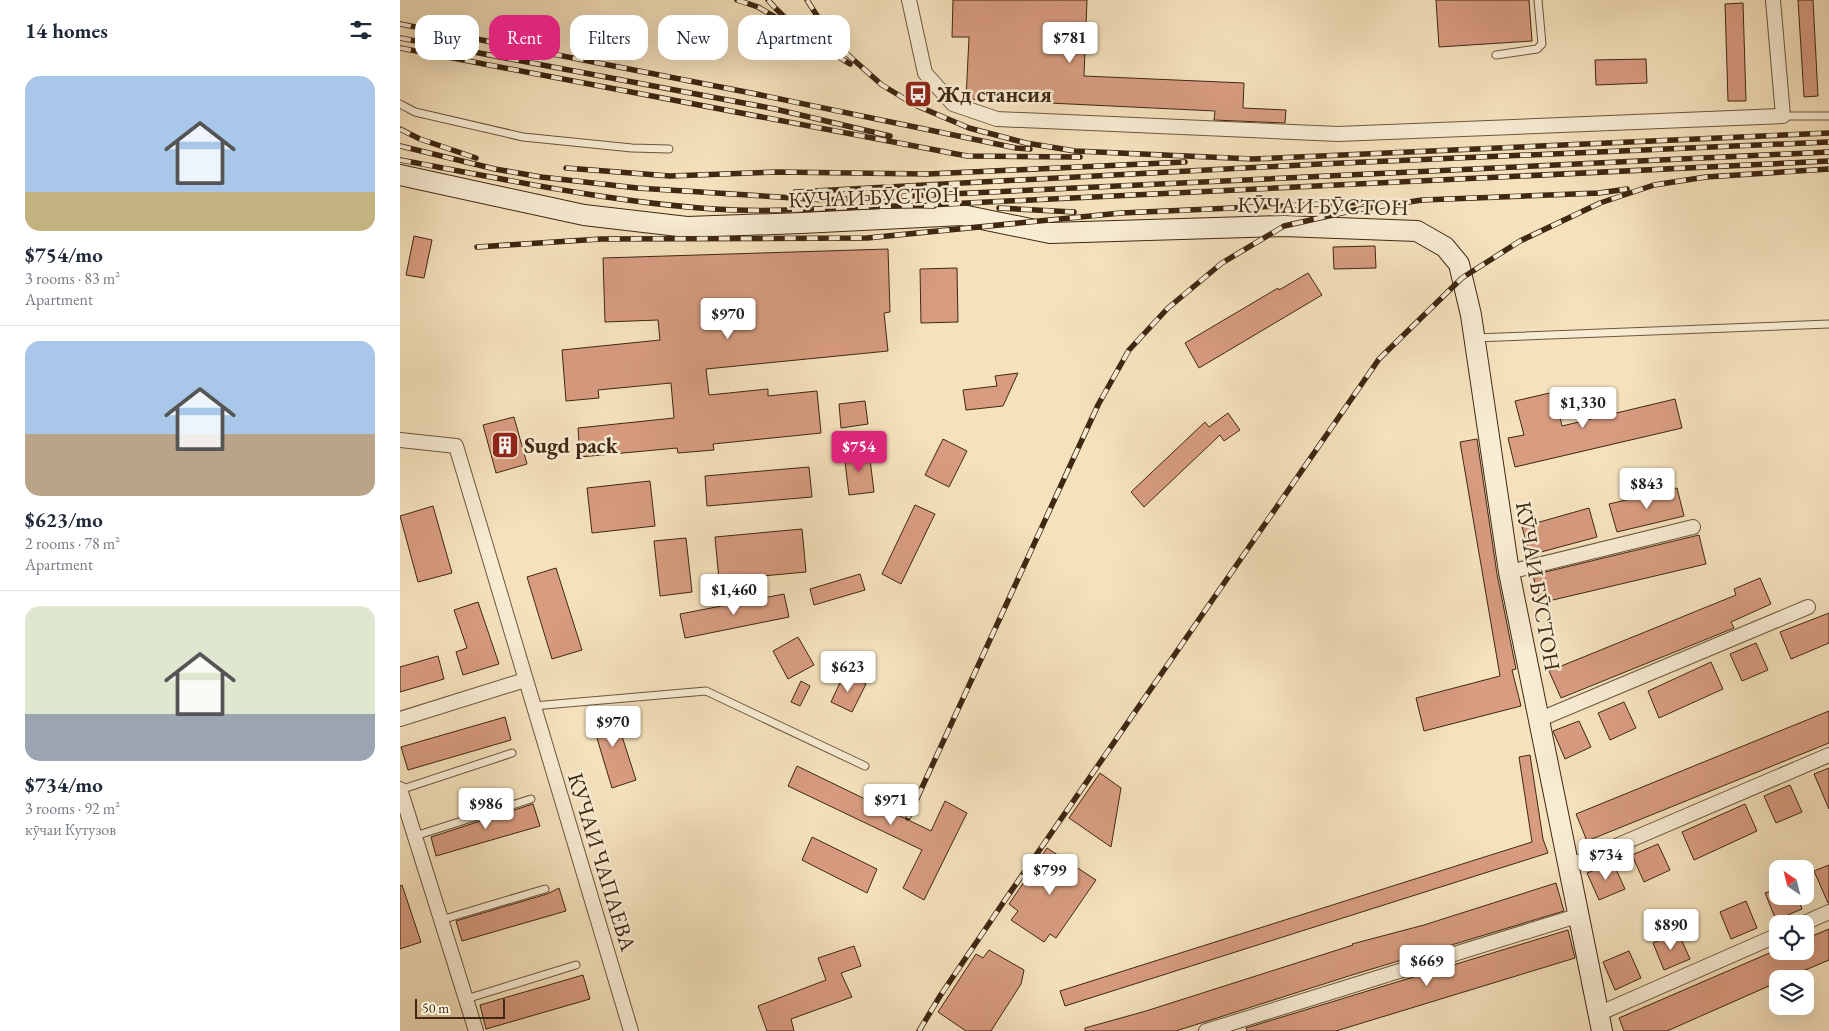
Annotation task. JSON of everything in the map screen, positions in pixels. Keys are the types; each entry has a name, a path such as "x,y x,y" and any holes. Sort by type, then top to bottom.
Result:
{"main road":[{"name":"КӮЧАИ БӮСТОН","path":"400,175 584,214 687,226 802,224 962,214 1050,233 1284,226 1417,231 1445,247 1459,264 1475,338 1509,572 1567,867 1580,916 1600,1022"}],"street":[{"path":"909,0 925,73 953,104 997,118 1338,134 1783,116 1773,0"},
{"name":"КУЧАИ ЧАПАЕВА","path":"400,440 456,446 630,1031"},
{"path":"1509,572 1693,528"},
{"path":"1538,720 1808,607"},
{"path":"400,719 525,680"},
{"path":"1567,867 1829,755"},
{"path":"400,789 476,1031"},
{"path":"1814,919 1829,912"},
{"path":"1206,1031 1580,916"},
{"path":"1600,1022 1769,938"}],"lane":[{"path":"1496,55 1537,49 1542,44 1538,0"},
{"path":"400,104 415,112 523,137 632,148 669,149"},
{"path":"1783,116 1829,116"},
{"path":"1475,338 1829,324"},
{"path":"533,706 706,691 865,766"},
{"path":"400,789 512,753"},
{"path":"415,836 531,799"},
{"path":"441,920 545,889"},
{"path":"466,999 576,965"}],"building":[{"path":"953,0 1087,0 1084,76 1244,83 1243,108 1286,110 1285,123 1214,120 1215,111 966,99 969,37 952,37"},
{"path":"1436,0 1529,0 1532,41 1439,47"},
{"path":"1798,0 1813,0 1818,96 1804,97"},
{"path":"1743,3 1746,101 1728,101 1725,4"},
{"path":"1646,59 1647,83 1596,85 1595,60"},
{"path":"414,236 432,240 424,278 406,275"},
{"path":"1375,246 1376,268 1334,269 1333,247"},
{"path":"888,249 890,312 884,313 888,351 706,369 709,395 768,389 768,396 817,391 821,433 713,444 714,450 678,453 677,448 580,457 578,428 674,418 671,383 598,390 599,398 566,401 562,350 660,340 658,320 605,322 603,258"},
{"path":"957,268 958,322 921,323 920,269"},
{"path":"1308,273 1322,295 1199,368 1185,343 1278,288 1279,290"},
{"path":"1018,373 1003,406 966,410 963,390 997,386 995,376"},
{"path":"1554,392 1562,426 1675,399 1682,428 1515,467 1508,438 1524,435 1515,401"},
{"path":"865,401 868,424 841,428 839,404"},
{"path":"1228,413 1240,430 1224,441 1220,435 1144,507 1131,492 1205,422 1209,427"},
{"name":"Sugd pack","path":"514,417 527,464 496,473 483,425"},
{"path":"943,439 967,451 949,487 925,475"},
{"path":"1477,439 1497,574 1516,669 1512,670 1521,706 1424,731 1416,698 1500,676 1460,442"},
{"path":"869,451 874,492 849,495 844,454"},
{"path":"809,467 812,497 707,506 705,476"},
{"path":"650,481 655,526 592,533 587,488"},
{"path":"1677,488 1684,516 1617,532 1609,504"},
{"path":"915,505 935,514 901,584 882,574"},
{"path":"433,506 452,573 418,582 400,516"},
{"path":"1589,508 1597,537 1530,555 1522,527"},
{"path":"802,529 806,572 719,580 715,537"},
{"path":"1699,535 1706,564 1540,603 1533,575"},
{"path":"686,538 692,592 660,596 654,541"},
{"path":"556,568 582,650 552,659 527,577"},
{"path":"860,574 865,590 814,605 810,589"},
{"path":"1760,578 1771,604 1731,622 1734,628 1561,698 1549,671 1736,595 1734,589"},
{"path":"784,594 789,617 685,638 680,614"},
{"path":"478,602 499,664 463,675 456,652 467,648 454,610"},
{"path":"1829,613 1829,643 1791,659 1780,632"},
{"path":"798,637 814,665 788,679 773,651"},
{"path":"1756,643 1768,670 1742,681 1730,654"},
{"path":"438,656 444,679 400,692 400,667"},
{"path":"1711,662 1723,689 1659,718 1648,691"},
{"path":"844,674 866,684 852,712 831,702"},
{"path":"801,681 810,686 800,706 791,702"},
{"path":"1624,702 1636,728 1610,740 1598,713"},
{"path":"613,708 636,780 612,788 590,715"},
{"path":"1829,711 1829,743 1587,841 1576,814"},
{"path":"505,717 511,740 408,770 401,747"},
{"path":"1579,721 1591,747 1565,759 1553,731"},
{"path":"1530,755 1543,839 1548,853 1065,1006 1060,991 1532,842 1519,757"},
{"path":"797,766 931,831 945,801 967,813 924,900 903,888 922,850 788,786"},
{"path":"1829,768 1829,809 1814,774"},
{"path":"1100,773 1121,788 1111,847 1069,818"},
{"path":"1790,785 1802,812 1776,823 1764,796"},
{"path":"533,804 540,826 436,856 431,837"},
{"path":"1745,804 1757,831 1694,860 1682,832"},
{"path":"812,837 877,869 867,893 802,860"},
{"path":"1658,844 1670,870 1644,882 1632,855"},
{"path":"1047,848 1096,880 1056,938 1050,934 1044,942 1011,920 1018,911 1009,904"},
{"path":"1613,863 1625,889 1599,900 1587,873"},
{"path":"1829,865 1829,903 1828,903 1814,871"},
{"path":"1556,883 1564,911 1176,1031 1085,1031 1085,1028 1146,1011 1352,944 1424,925"},
{"path":"402,885 421,942 400,949 400,886"},
{"path":"559,888 566,911 462,941 456,921 547,894"},
{"path":"1769,891 1769,903 1765,893"},
{"path":"1746,901 1757,928 1731,939 1720,912"},
{"path":"1770,905 1800,905 1802,909 1788,915 1774,915"},
{"path":"1829,929 1829,960 1805,970 1769,970 1769,986 1667,1031 1624,1031 1619,1018 1769,953 1769,960 1814,960 1814,935"},
{"path":"1568,930 1575,958 1336,1031 1247,1031 1246,1028"},
{"path":"1678,932 1690,959 1664,970 1653,943"},
{"path":"854,946 861,966 841,973 852,997 791,1019 794,1031 767,1031 758,1006 826,980 818,958"},
{"path":"989,950 1024,970 1021,984 991,1031 966,1031 938,1012 976,954 983,958"},
{"path":"1629,951 1641,978 1615,990 1603,962"},
{"path":"583,975 590,999 486,1029 480,1005"}],"railway":[{"path":"737,0 758,7 772,15"},
{"path":"768,0 796,27 850,64"},
{"path":"807,0 830,36 847,54 882,85 915,105 969,128 1026,143 1075,151 1253,159 1829,133"},
{"path":"400,24 756,94 1016,148 1030,149"},
{"path":"400,38 775,109 890,136"},
{"path":"400,48 967,156 1080,157"},
{"path":"400,129 420,139 476,158"},
{"path":"795,192 1320,164 1829,142"},
{"path":"400,146 495,169 541,177 637,188 825,200 1829,152"},
{"path":"400,160 557,189 675,206 742,210 934,206"},
{"path":"927,205 1829,161"},
{"path":"566,168 670,176 777,172 928,174 1185,162"},
{"path":"919,1031 940,996 1005,900 1379,359 1462,278 1520,241 1600,203 1654,185 1706,177 1829,169"},
{"path":"908,818 1098,405 1129,350 1168,308 1222,263 1284,226 1355,210 1422,200 1599,193 1627,189"},
{"path":"477,247 601,239 867,238 1121,213 1369,202"},
{"path":"999,208 1074,212"}],"place":[{"name":"Жд стансия","path":"918,94"},
{"name":"Sugd pack","path":"505,445"}]}
